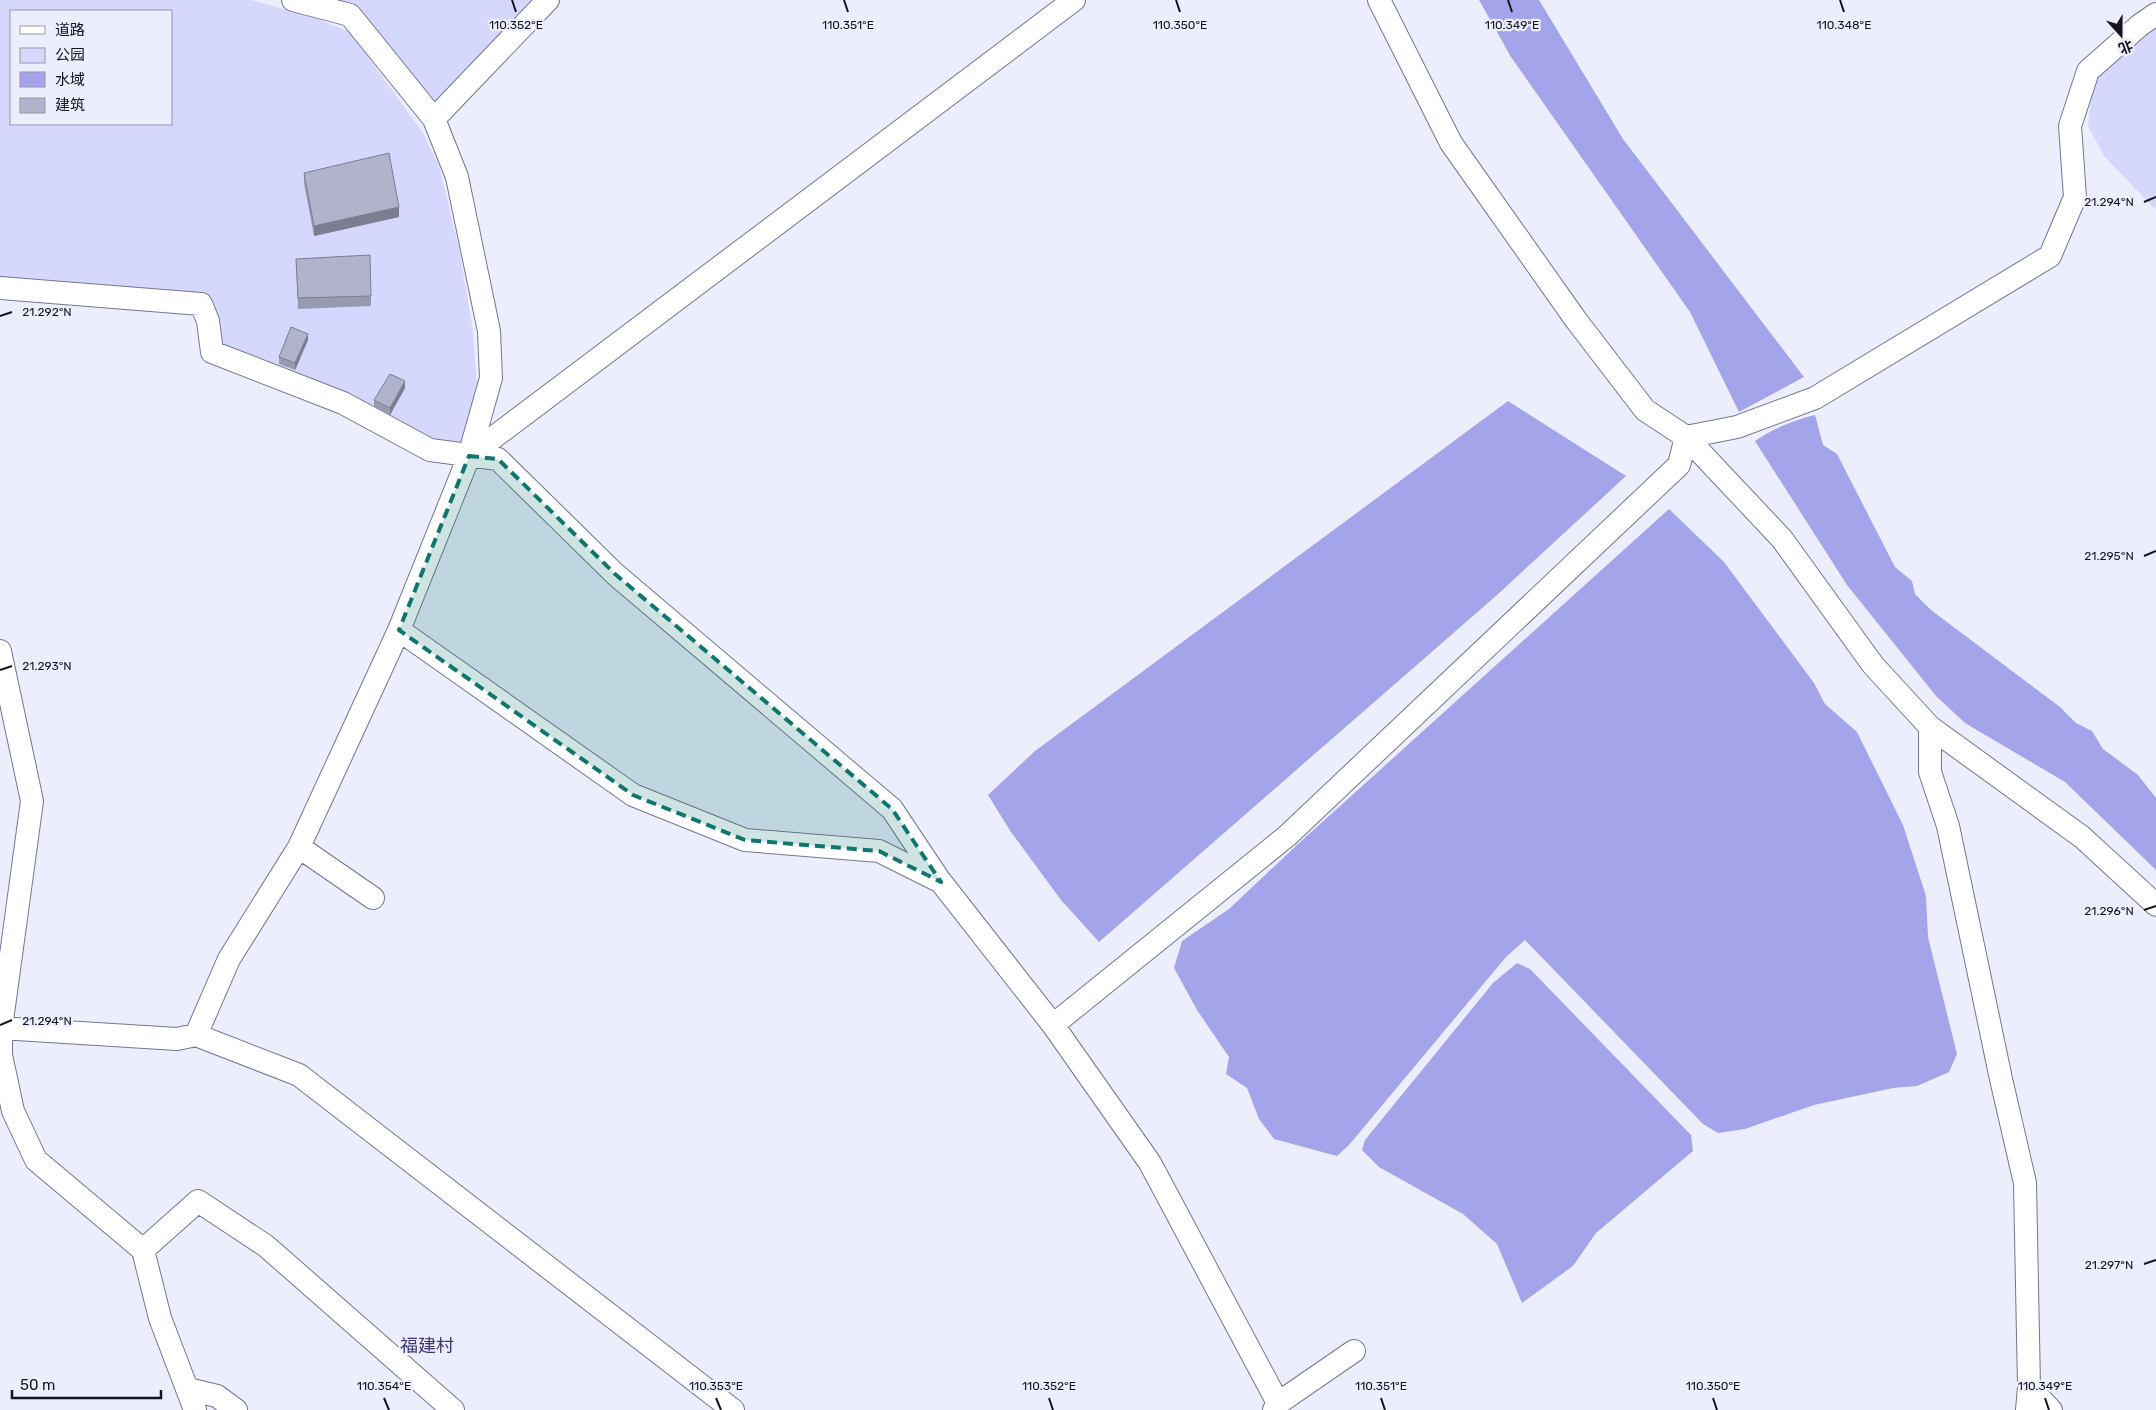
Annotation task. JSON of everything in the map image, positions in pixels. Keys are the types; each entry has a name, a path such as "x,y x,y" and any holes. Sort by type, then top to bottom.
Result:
{"street":[{"path":"196,1035 229,959 299,847 399,630 469,456 491,378 489,331 458,177 434,118 350,15 293,0"},
{"path":"434,118 548,0"},
{"path":"469,456 1074,0"},
{"path":"1379,0 1451,143 1576,320 1645,410 1686,437 1782,539 1874,666 1930,727 2082,837 2156,905"},
{"path":"1686,437 1736,427 1815,398 2050,256 2075,196 2070,126 2088,71 2140,25 2156,14"},
{"path":"0,288 201,304 208,321 212,352 343,403 430,450 498,460 615,574 892,809 941,882 1053,1025 1150,1163 1276,1407 1354,1351"},
{"path":"1053,1025 1287,836 1679,465 1686,437"},
{"path":"399,630 633,795 745,840 879,851 941,882"},
{"path":"0,651 32,801 1,1028 1,1055 13,1111 36,1160 143,1250 160,1318 191,1400 217,1396 236,1410"},
{"path":"1930,727 1930,772 1948,826 2025,1183 2029,1387 2027,1410"},
{"path":"299,847 373,898"},
{"path":"1,1028 176,1039 196,1035 299,1075 732,1410"},
{"path":"143,1250 198,1201 266,1246 453,1410"},
{"path":"2029,1387 2050,1410"}],"highlighted area":[{"path":"469,456 498,459 615,574 892,809 941,882 879,851 745,840 633,795 399,630"}],"green space":[{"path":"0,0 251,0 315,18 350,32 423,133 439,166 459,248 473,331 477,388 462,451 213,351 202,302 0,278"},
{"path":"308,0 538,0 433,107 351,11"},
{"path":"2156,21 2156,210 2104,156 2088,126 2094,73"}],"water":[{"path":"1479,0 1539,0 1623,139 1804,377 1739,412 1690,312 1511,57"},
{"path":"1508,401 1626,476 1497,595 1099,942 1061,900 1011,832 988,795 1035,751"},
{"path":"1815,415 1823,445 1837,454 1895,567 1912,581 1915,594 1931,610 2060,707 2076,723 2092,731 2103,749 2138,775 2156,798 2156,870 2065,782 1965,723 1936,696 1847,585 1755,441 1784,425"},
{"path":"1669,509 1724,562 1814,683 1825,704 1857,732 1903,825 1926,896 1928,937 1957,1054 1949,1072 1917,1086 1893,1088 1814,1105 1745,1129 1718,1133 1703,1124 1525,940 1506,957 1349,1145 1337,1156 1274,1139 1259,1119 1247,1088 1226,1074 1229,1057 1197,1010 1174,968 1182,941 1229,909 1298,844"},
{"path":"1517,963 1530,969 1691,1135 1693,1151 1596,1233 1573,1266 1522,1303 1497,1244 1463,1214 1379,1167 1362,1150 1365,1140 1493,983"}],"building":[{"path":"389,153 399,207 314,226 304,173"},
{"path":"370,255 371,296 298,298 296,259"},
{"path":"291,327 308,334 295,363 279,357"},
{"path":"390,374 405,381 390,408 374,400"}],"district":[{"name":"福建村","path":"427,1346"}]}
